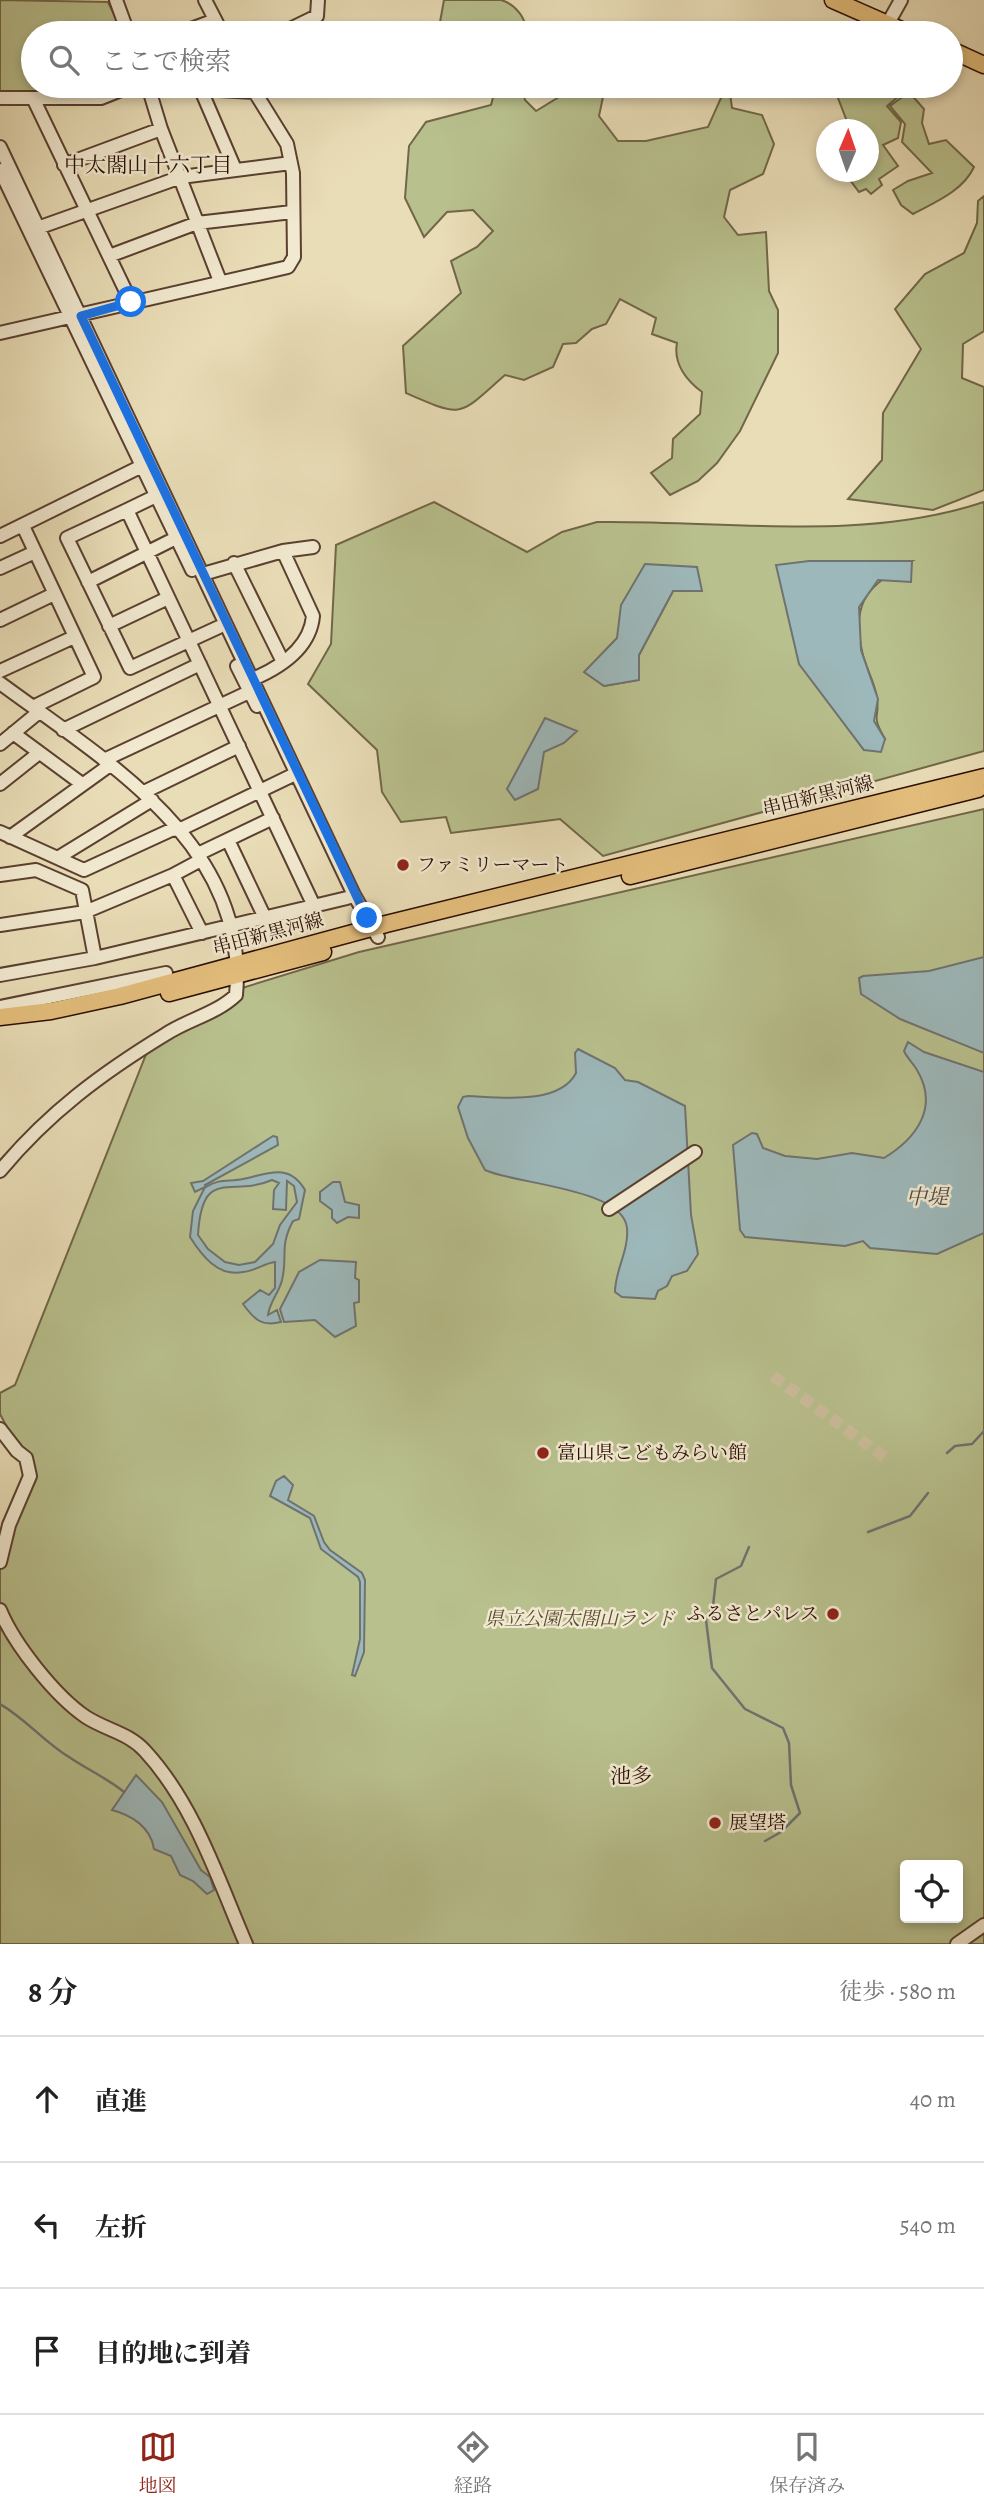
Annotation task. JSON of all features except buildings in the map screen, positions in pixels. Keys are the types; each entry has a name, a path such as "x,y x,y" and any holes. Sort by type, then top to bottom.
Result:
{"main road":[{"path":"833,0 878,21"},
{"path":"963,55 984,65"},
{"name":"串田新黒河線","path":"0,1028 53,1021 371,933 984,774"},
{"name":"串田新黒河線","path":"788,838 984,788"},
{"name":"串田新黒河線","path":"371,933 984,795"},
{"name":"串田新黒河線","path":"0,1017 120,996 238,970"}],"street":[{"path":"116,0 124,21"},
{"path":"205,0 215,20"},
{"path":"307,21 317,16 318,0"},
{"path":"889,21 901,0"},
{"path":"0,97 21,98"},
{"path":"101,98 33,98 131,302"},
{"path":"152,98 220,281"},
{"path":"204,98 235,169"},
{"path":"0,333 288,267 294,257 291,163 280,131 259,98"},
{"path":"64,165 162,129"},
{"path":"0,147 34,229 203,574 290,776 306,801 348,898 371,933"},
{"path":"34,229 181,177 291,163"},
{"path":"0,170 34,229"},
{"path":"109,256 197,223 292,212"},
{"path":"76,316 176,538 251,685 371,933"},
{"path":"0,536 142,466"},
{"path":"156,496 67,538 88,582 130,668 219,626"},
{"path":"127,510 314,906"},
{"path":"0,744 36,709 94,677 23,526"},
{"path":"88,582 176,538"},
{"path":"203,574 234,563 313,547"},
{"path":"5,834 82,784 107,763 220,705 283,662 307,640 313,616 283,551"},
{"path":"0,568 35,552"},
{"path":"234,563 283,662"},
{"path":"0,620 54,594"},
{"path":"110,626 168,598"},
{"path":"0,671 74,637"},
{"path":"63,730 200,664"},
{"path":"0,683 148,796 181,829 217,889 231,926 238,970 236,995 225,1005 173,1029 106,1070 28,1138 0,1171"},
{"path":"13,733 82,784"},
{"path":"59,857 148,796 239,746"},
{"path":"0,784 39,753"},
{"path":"5,834 84,870 171,830 181,829 290,776"},
{"path":"0,925 85,912 173,875 228,840 273,818"},
{"path":"228,840 265,918"},
{"path":"0,875 36,870 82,890 95,958"},
{"path":"173,875 202,933"},
{"path":"0,975 95,958 348,898"},
{"path":"0,1007 166,973"},
{"path":"609,1209 695,1152"},
{"path":"0,1429 26,1458 30,1476 5,1527 0,1562"},
{"path":"0,1610 22,1647 71,1706 131,1739 156,1766 178,1797 214,1867 246,1944"},
{"path":"957,1944 984,1925"}],"green space":[{"path":"0,0 108,2 117,21 21,21 21,93 0,93"},
{"path":"444,0 501,0 516,9 524,21 440,21"},
{"path":"493,98 524,98 536,111 557,98 603,98 599,116 618,141 646,141 708,127 721,98 731,98 732,108 762,115 774,144 763,174 730,190 724,217 738,235 766,232 769,291 778,310 778,353 740,431 717,463 698,481 670,495 651,473 672,458 673,439 700,414 702,392 682,371 677,358 677,343 652,334 656,318 620,299 606,324 592,329 576,343 563,344 553,367 524,380 505,375 469,406 451,410 406,393 403,346 461,293 451,261 477,247 493,231 473,210 447,212 424,237 405,198 409,146 426,122 491,105"},
{"path":"838,98 896,98 887,106 901,122 898,138 883,145 898,166 879,179 879,119 846,119"},
{"path":"901,98 914,98 924,109 922,123 929,144 946,140 974,167 956,189 913,214 901,205 893,190 908,181 932,173 902,142 905,124 890,106"},
{"path":"879,179 882,185 871,194 866,189 859,192 852,182 879,182"},
{"path":"984,196 984,331 963,344 962,378 984,387 984,490 933,510 848,499 882,460 883,413 921,349 895,309 925,274 964,253 977,223 978,201"},
{"path":"434,502 527,552 562,532 597,522 841,526 937,515 984,502 984,751 603,856 560,819 451,833 446,817 401,822 382,792 377,750 308,684 331,644 336,545","holes":["809,561 912,561 875,586 862,606 859,618 862,651 876,692 877,720 885,739 864,750 841,719","697,567 673,591 639,655 639,680 604,686 585,672 617,638"]},
{"name":"県立公園太閤山ランド","path":"984,809 984,1944 0,1944 0,1539 12,1529 35,1480 0,1414 0,1393 15,1385 147,1052 177,1032 228,1010 241,998 242,988 359,952"}],"water":[{"path":"809,561 912,561 911,582 878,580 859,607 861,650 878,699 874,721 885,739 881,752 864,750 799,664 776,565"},
{"path":"645,564 697,567 702,591 673,591 639,655 639,680 604,686 584,672 617,638 621,605"},
{"path":"545,718 577,731 564,743 544,752 538,789 515,800 507,789"},
{"path":"984,957 984,1053 900,1019 861,994 859,978 863,976 929,971"},
{"name":"中堤","path":"908,1042 924,1052 984,1072 984,1233 937,1254 870,1248 863,1241 845,1246 745,1237 740,1230 733,1145 752,1133 757,1134 763,1148 785,1156 817,1159 852,1153 884,1158 915,1131 925,1109 923,1084 904,1051"},
{"path":"578,1049 615,1068 625,1080 638,1082 685,1106 691,1215 698,1254 687,1271 672,1276 667,1286 658,1291 655,1299 622,1297 615,1292 627,1236 627,1228 621,1215 607,1204 588,1196 485,1170 468,1138 458,1107 463,1097 468,1096 511,1098 556,1091 568,1084 576,1073 575,1053"},
{"path":"273,1136 277,1137 278,1145 205,1185 206,1187 220,1181 277,1172 292,1176 305,1190 299,1219 293,1221 286,1238 284,1272 268,1315 277,1310 281,1322 263,1322 243,1304 260,1290 269,1295 275,1288 275,1262 247,1271 226,1271 205,1258 190,1237 193,1211 205,1187 195,1192 191,1183 203,1181","holes":["272,1180 279,1183 274,1190 273,1209 286,1210 287,1181 294,1186 297,1202 280,1225 273,1244 255,1262 239,1265 225,1262 208,1249 198,1235 205,1199 212,1192 221,1188 257,1185"]},
{"path":"333,1182 340,1182 345,1202 359,1205 359,1218 348,1217 337,1223 332,1218 332,1210 320,1201 320,1192"},
{"path":"320,1260 356,1262 355,1278 359,1280 359,1302 354,1303 356,1326 335,1337 315,1320 284,1322 280,1309 299,1272"},
{"path":"284,1476 293,1485 288,1500 314,1516 330,1550 362,1573 365,1580 364,1652 355,1676 352,1675 360,1639 360,1582 358,1577 321,1549 310,1518 270,1496 276,1481"},
{"path":"136,1775 162,1802 201,1870 210,1877 214,1890 207,1894 193,1881 180,1875 171,1856 154,1849 149,1834 139,1823 112,1810"}],"waterway":[{"path":"947,1453 955,1446 972,1444 984,1431"},
{"path":"868,1532 910,1516 928,1493"},
{"path":"749,1547 741,1566 716,1579 713,1606 706,1620 712,1668 745,1709 783,1728 789,1743 791,1785 800,1813 781,1832 765,1841"},
{"path":"0,1704 60,1751 124,1792"}],"tunnel":[{"path":"773,1376 887,1459"}],"place":[{"name":"ファミリーマート","path":"403,865"},
{"name":"富山県こどもみらい館","path":"543,1453"},
{"name":"ふるさとパレス","path":"833,1614"},
{"name":"展望塔","path":"715,1823"}],"district":[{"name":"中太閤山十六丁目","path":"148,165"},
{"name":"池多","path":"631,1776"}],"route":[{"path":"131,302 81,316 367,918"}]}
